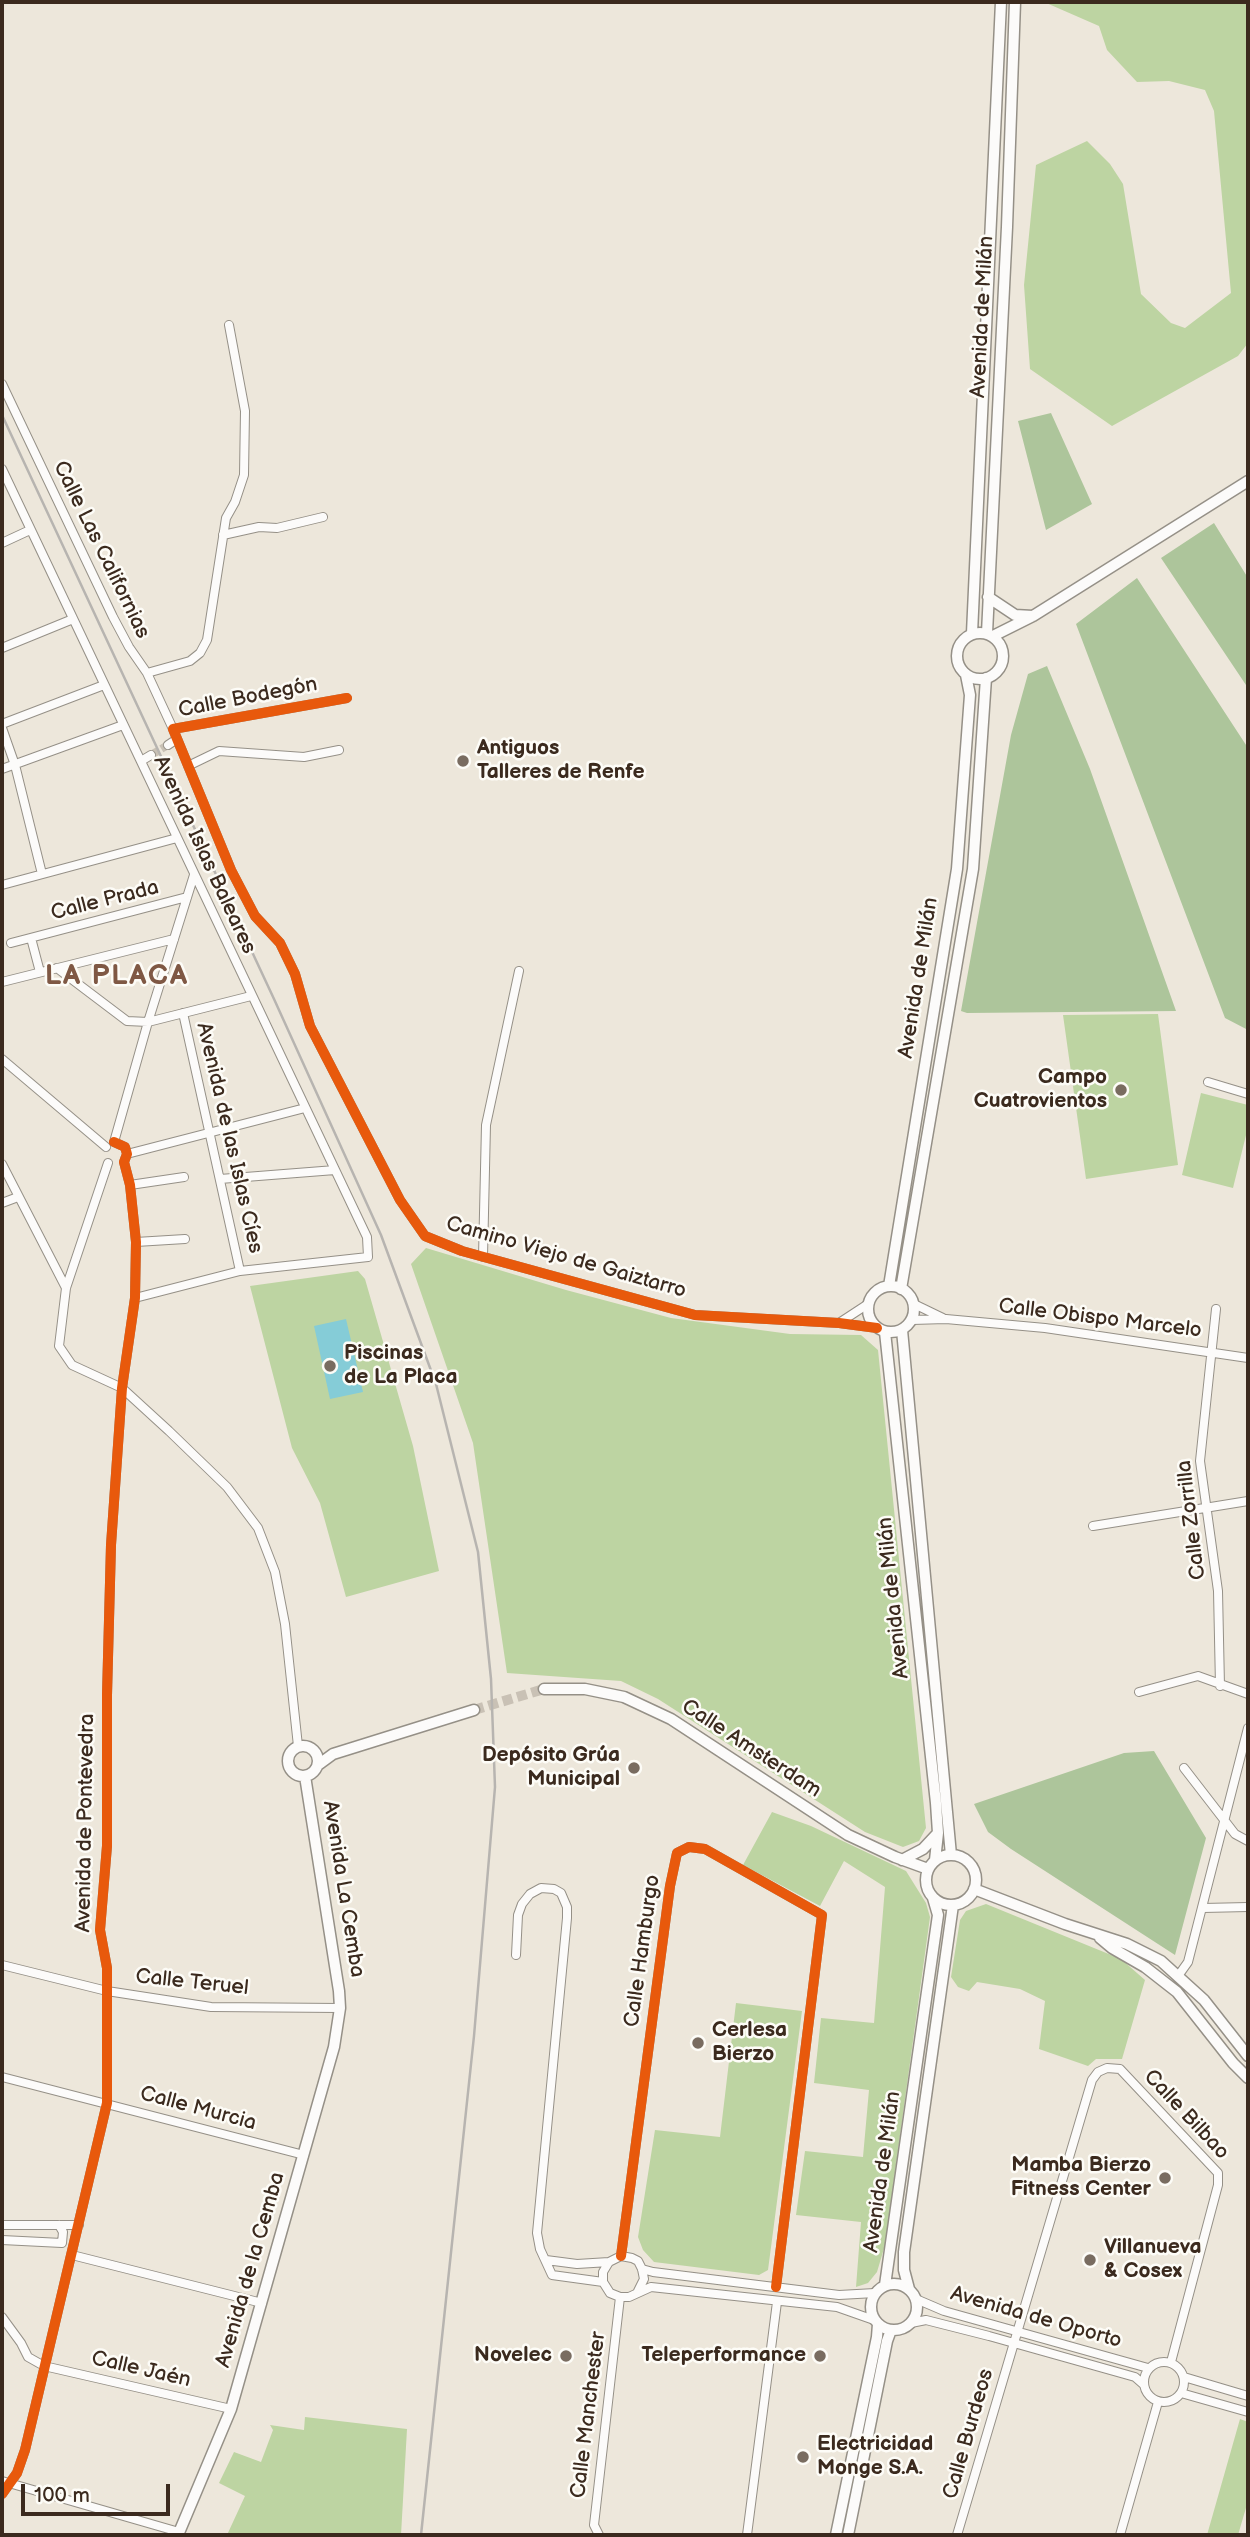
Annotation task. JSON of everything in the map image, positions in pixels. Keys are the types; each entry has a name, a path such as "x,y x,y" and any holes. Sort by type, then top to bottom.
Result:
{"street":[{"name":"Avenida de Milán","path":"972,633 1001,2"},
{"name":"Avenida de Milán","path":"990,635 988,597 1007,227 1015,2"},
{"path":"147,674 190,661 200,653 207,640 226,518 235,502 244,475 245,411 229,325"},
{"name":"Calle Las Californias","path":"2,384 113,617 147,674 173,729"},
{"name":"Avenida Islas Baleares","path":"2,470 367,1237 368,1257 240,1271"},
{"path":"1020,623 1002,648 1002,662 998,670 986,678 974,679 966,675 957,662 957,650 965,637 972,633 990,635 1033,616 1248,481"},
{"path":"223,535 259,527 276,528 323,517"},
{"path":"2,543 30,530"},
{"path":"988,597 1015,615 1033,616"},
{"path":"2,648 73,619"},
{"path":"990,635 1002,648"},
{"name":"Avenida de Milán","path":"889,1286 957,869 970,695 966,675"},
{"name":"Avenida de Milán","path":"901,1289 973,869 986,678"},
{"path":"42,874 15,765 2,726 104,685"},
{"name":"Calle Bodegón","path":"168,745 177,740 173,729 347,698"},
{"path":"2,769 123,725"},
{"name":"Camino Viejo de Gaiztarro","path":"177,740 231,870 255,916 280,943 295,974 310,1026 400,1200 425,1236 483,1257 695,1315 839,1323 881,1330"},
{"path":"188,766 219,751 304,757 339,750"},
{"path":"141,761 150,755"},
{"path":"2,885 177,838"},
{"path":"194,875 114,1142 106,1147 104,1157 108,1163 115,1166 125,1158 305,1108"},
{"name":"Calle Prada","path":"11,943 187,897"},
{"name":"Calle Prada","path":"31,938 40,972"},
{"path":"2,982 174,939"},
{"path":"57,968 127,1021 148,1022 251,996"},
{"path":"483,1257 486,1125 519,971"},
{"name":"Avenida de las Islas Cíes","path":"183,1013 240,1271"},
{"path":"2,1059 106,1147"},
{"path":"1208,1082 1248,1094"},
{"path":"114,1142 125,1147 125,1158"},
{"name":"Avenida de Pontevedra","path":"2,2494 6,2482 17,2473 25,2450 107,2103 106,1955 100,1930 107,1846 111,1545 122,1388 135,1298 136,1242 125,1158"},
{"path":"108,1163 66,1289 59,1346 72,1365 122,1388 227,1487 258,1528 275,1572 285,1624 298,1746"},
{"path":"2,1164 66,1289"},
{"path":"220,1179 335,1170"},
{"path":"130,1185 184,1177"},
{"path":"2,1203 18,1196"},
{"path":"136,1242 184,1239"},
{"path":"135,1298 240,1271"},
{"path":"889,1286 901,1289 909,1295 914,1304 912,1320 902,1330 881,1330 869,1317 869,1304 874,1293 889,1286"},
{"path":"839,1323 869,1304"},
{"name":"Calle Obispo Marcelo","path":"914,1304 946,1319"},
{"name":"Calle Zorrilla","path":"1216,1309 1200,1461 1218,1591 1220,1686"},
{"name":"Calle Obispo Marcelo","path":"912,1320 946,1319 1045,1328 1248,1358"},
{"name":"Avenida de Milán","path":"881,1330 938,1833 932,1864"},
{"name":"Avenida de Milán","path":"902,1330 951,1855"},
{"path":"1093,1526 1248,1501"},
{"path":"1139,1692 1198,1676 1248,1694"},
{"name":"Calle Amsterdam","path":"544,1689 585,1689 624,1697 659,1713 848,1835 902,1860 932,1864"},
{"path":"318,1765 333,1754 474,1710"},
{"path":"1178,1976 1188,1962 1248,1728"},
{"path":"313,1749 318,1757 315,1771 305,1776 293,1773 289,1768 289,1754 298,1746 309,1746 333,1754"},
{"path":"1184,1768 1225,1822 1235,1833 1248,1841"},
{"name":"Avenida La Cemba","path":"305,1776 327,1905 340,2008"},
{"path":"902,1860 923,1849 938,1833"},
{"name":"Calle Hamburgo","path":"621,2256 670,1886 677,1853 689,1847 705,1849 822,1915 776,2287"},
{"path":"951,1855 962,1858 973,1868 976,1881 968,1898 953,1905 942,1904 933,1898 926,1886 932,1864 951,1855"},
{"path":"516,1955 518,1915 522,1904 530,1894 541,1888 554,1889 561,1893 567,1907 567,1918 537,2219 540,2249 552,2275 603,2282"},
{"path":"974,1889 1127,1944 1161,1961 1204,2000 1248,2056"},
{"name":"Avenida de Milán","path":"885,2285 939,1916 933,1898"},
{"name":"Avenida de Milán","path":"909,2289 904,2270 904,2252 953,1905"},
{"path":"1203,1908 1248,1907"},
{"path":"1095,1934 1177,1992 1248,2078"},
{"name":"Calle Teruel","path":"2,1965 107,1991 211,2007 340,2008"},
{"name":"Avenida de la Cemba","path":"178,2534 231,2409 334,2047 340,2008"},
{"name":"Calle Bilbao","path":"1013,2343 1092,2080 1098,2072 1107,2068 1120,2069 1218,2173 1218,2185 1171,2362"},
{"name":"Calle Murcia","path":"2,2077 304,2155"},
{"path":"2,2225 79,2225"},
{"path":"2,2240 62,2243 63,2232 59,2225"},
{"path":"72,2255 262,2302"},
{"path":"546,2260 577,2264 608,2262 621,2256 632,2258 642,2269 644,2280 638,2291"},
{"path":"608,2262 603,2272 603,2282 610,2292 620,2297 629,2297 651,2287 837,2307 876,2322 891,2330 904,2328 911,2323 917,2311 916,2299 909,2289 897,2283 885,2285 875,2293 870,2306 876,2322 836,2535"},
{"path":"642,2269 839,2295 875,2293"},
{"name":"Calle Manchester","path":"599,2535 594,2525 620,2297"},
{"name":"Avenida de Oporto","path":"916,2299 944,2311 1148,2368"},
{"path":"747,2535 777,2302"},
{"path":"2,2317 28,2357 44,2366"},
{"name":"Avenida de Oporto","path":"911,2323 926,2320 1135,2377 1143,2384"},
{"path":"848,2535 891,2330"},
{"name":"Calle Burdeos","path":"957,2535 1013,2343"},
{"path":"1158,2362 1171,2362 1179,2368 1184,2377 1181,2393 1171,2401 1158,2402 1148,2395 1143,2384 1148,2368 1158,2362"},
{"name":"Calle Jaén","path":"44,2366 231,2409"},
{"path":"1184,2377 1248,2396"},
{"path":"1181,2393 1248,2412"},
{"path":"1120,2535 1158,2402"},
{"path":"6,2482 178,2534"}],"green space":[{"path":"1044,2 1248,2 1248,343 1238,356 1112,426 1030,369 1024,285 1036,165 1087,141 1110,164 1123,184 1141,294 1171,323 1185,328 1231,293 1214,111 1205,90 1169,81 1137,82 1107,50 1099,26"},
{"path":"1051,413 1092,504 1046,530 1018,421"},
{"path":"1214,523 1248,578 1248,688 1161,558"},
{"path":"1137,578 1248,748 1248,1030 1225,1018 1076,624"},
{"path":"1047,666 1090,769 1176,1011 961,1011 1011,735 1028,674"},
{"name":"Campo Cuatrovientos","path":"1158,1014 1178,1165 1086,1179 1063,1015"},
{"path":"1201,1093 1248,1105 1248,1127 1233,1188 1182,1175"},
{"path":"426,1248 671,1318 790,1334 861,1335 878,1350 926,1828 919,1841 903,1847 865,1832 658,1699 621,1681 507,1673 473,1443 411,1264"},
{"name":"Piscinas de La Placa","path":"358,1271 365,1279 413,1446 439,1571 346,1597 320,1503 292,1448 250,1286"},
{"path":"1154,1751 1206,1838 1175,1955 988,1832 974,1804 1124,1753"},
{"path":"772,1812 811,1826 906,1871 926,1903 930,1917 885,2245 877,2272 868,2283 856,2287 861,2222 796,2215 805,2151 863,2157 869,2090 814,2083 821,2018 874,2023 885,1887 844,1861 820,1906 743,1865"},
{"path":"986,1904 1121,1959 1145,1980 1122,2059 1096,2059 1088,2066 1039,2049 1045,2001 1020,1989 977,1982 969,1991 958,1987 951,1977 960,1920 966,1911"},
{"path":"736,2003 802,2011 768,2270 759,2275 654,2262 643,2250 638,2237 655,2130 720,2137"},
{"path":"305,2417 407,2429 401,2535 227,2535 245,2496 219,2483 234,2452 261,2462 273,2430 270,2425 304,2430"},
{"path":"1240,2419 1248,2422 1248,2501 1238,2535 1207,2535"}],"water":[{"path":"346,1319 363,1392 330,1399 314,1326"}],"tunnel":[{"path":"151,755 168,745"},
{"path":"474,1710 544,1689"}],"railway":[{"path":"2,415 381,1235 436,1384 478,1552 491,1679 495,1787 474,2036 421,2535"}],"cycle path":[{"path":"347,698 173,729 231,870 255,916 280,943 295,974 310,1026 400,1200 425,1236 462,1251 695,1315 839,1323 877,1328"},
{"path":"2,2494 17,2473 25,2450 107,2103 107,1968 100,1930 107,1846 111,1545 122,1388 135,1298 136,1242 130,1185 124,1162 127,1154 125,1147 114,1142"},
{"path":"621,2256 670,1886 677,1853 689,1847 705,1849 822,1915 776,2287"}],"place":[{"name":"Antiguos Talleres de Renfe","path":"463,761"},
{"name":"Campo Cuatrovientos","path":"1121,1090"},
{"name":"Piscinas de La Placa","path":"330,1366"},
{"name":"Depósito Grúa Municipal","path":"634,1768"},
{"name":"Cerlesa Bierzo","path":"698,2043"},
{"name":"Mamba Bierzo Fitness Center","path":"1165,2178"},
{"name":"Villanueva & Cosex","path":"1090,2260"},
{"name":"Novelec","path":"566,2356"},
{"name":"Teleperformance","path":"820,2356"},
{"name":"Electricidad Monge S.A.","path":"803,2457"}],"district":[{"name":"LA PLACA","path":"117,977"}]}
